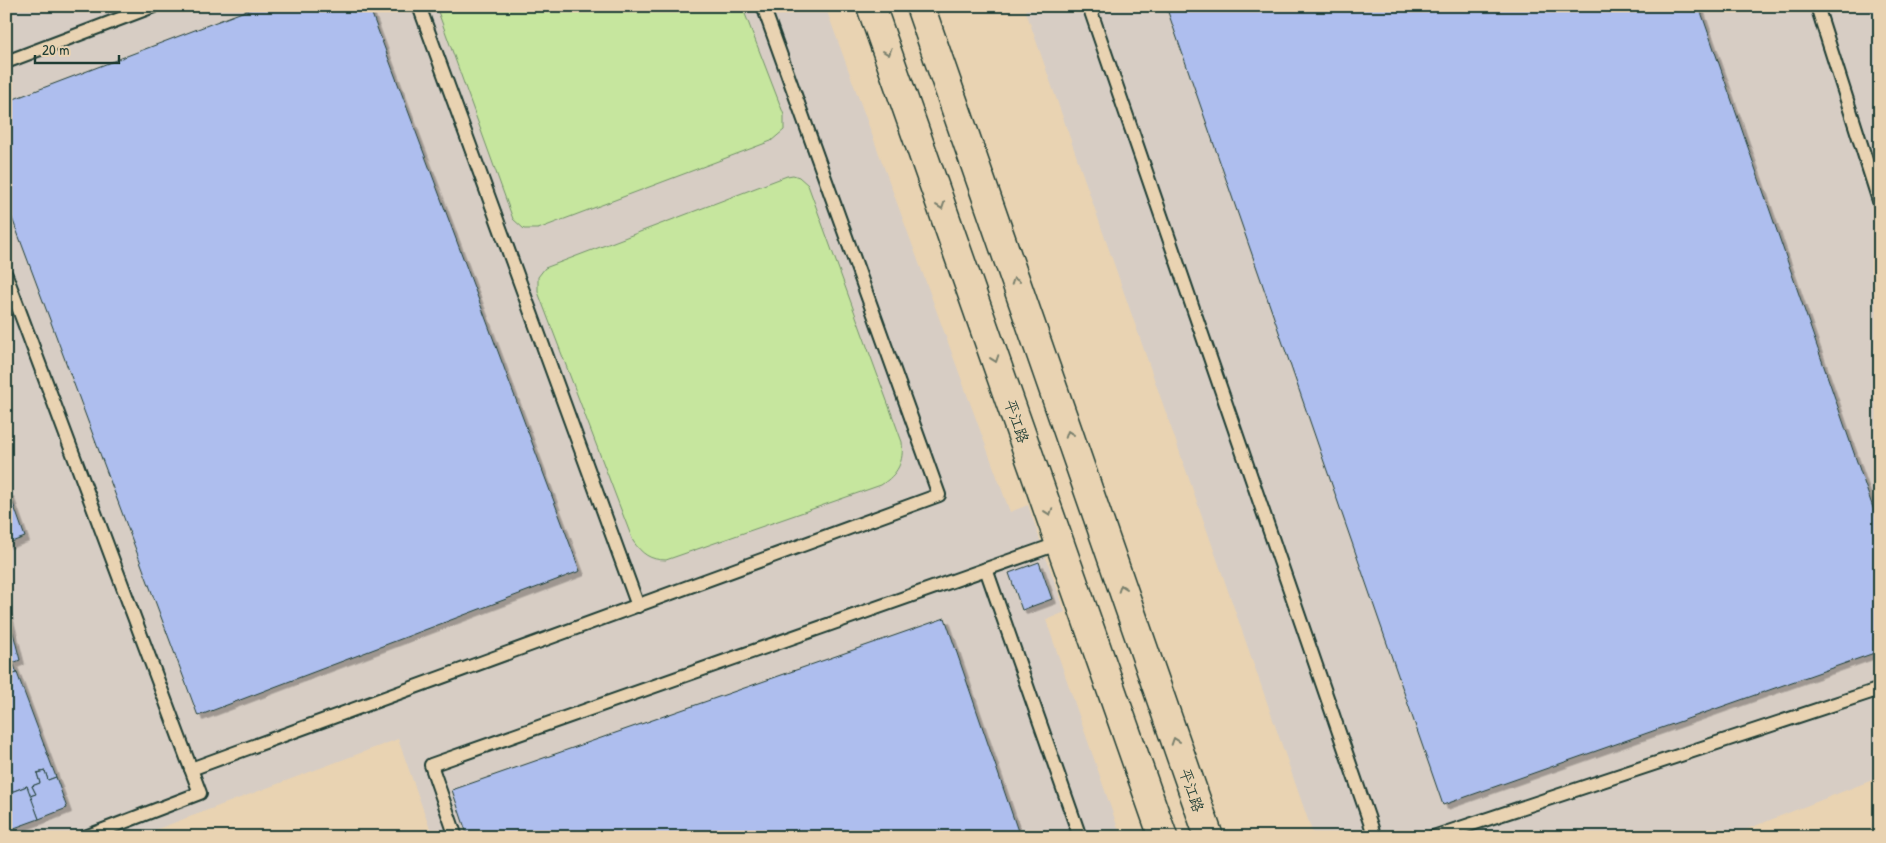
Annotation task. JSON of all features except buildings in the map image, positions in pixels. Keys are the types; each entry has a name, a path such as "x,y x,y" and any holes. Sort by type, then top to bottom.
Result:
{"street":[{"name":"平江路","path":"872,6 1163,837"},
{"name":"平江路","path":"920,6 1209,837"}],"lane":[{"path":"6,62 154,6"},
{"path":"419,6 638,606"},
{"path":"190,769 939,495 763,6"},
{"path":"1089,6 1375,837"},
{"path":"1817,6 1880,204"},
{"path":"6,275 200,794 85,837"},
{"path":"456,837 431,765 1060,543"},
{"path":"986,569 1080,837"},
{"path":"1433,837 1880,690"}],"shaded area":[{"path":"12,6 825,6 1010,512 1028,505 1065,612 1046,620 1121,837 433,837 398,739 136,837 6,837 6,9"},
{"path":"1024,6 1880,6 1880,777 1727,837 1314,837"}],"green space":[{"path":"436,6 742,6 784,115 784,130 771,141 538,229 524,229 513,219"},
{"path":"793,175 799,177 808,185 902,442 902,456 899,467 881,485 666,560 651,557 643,553 633,541 538,292 538,277 545,268"}]}
